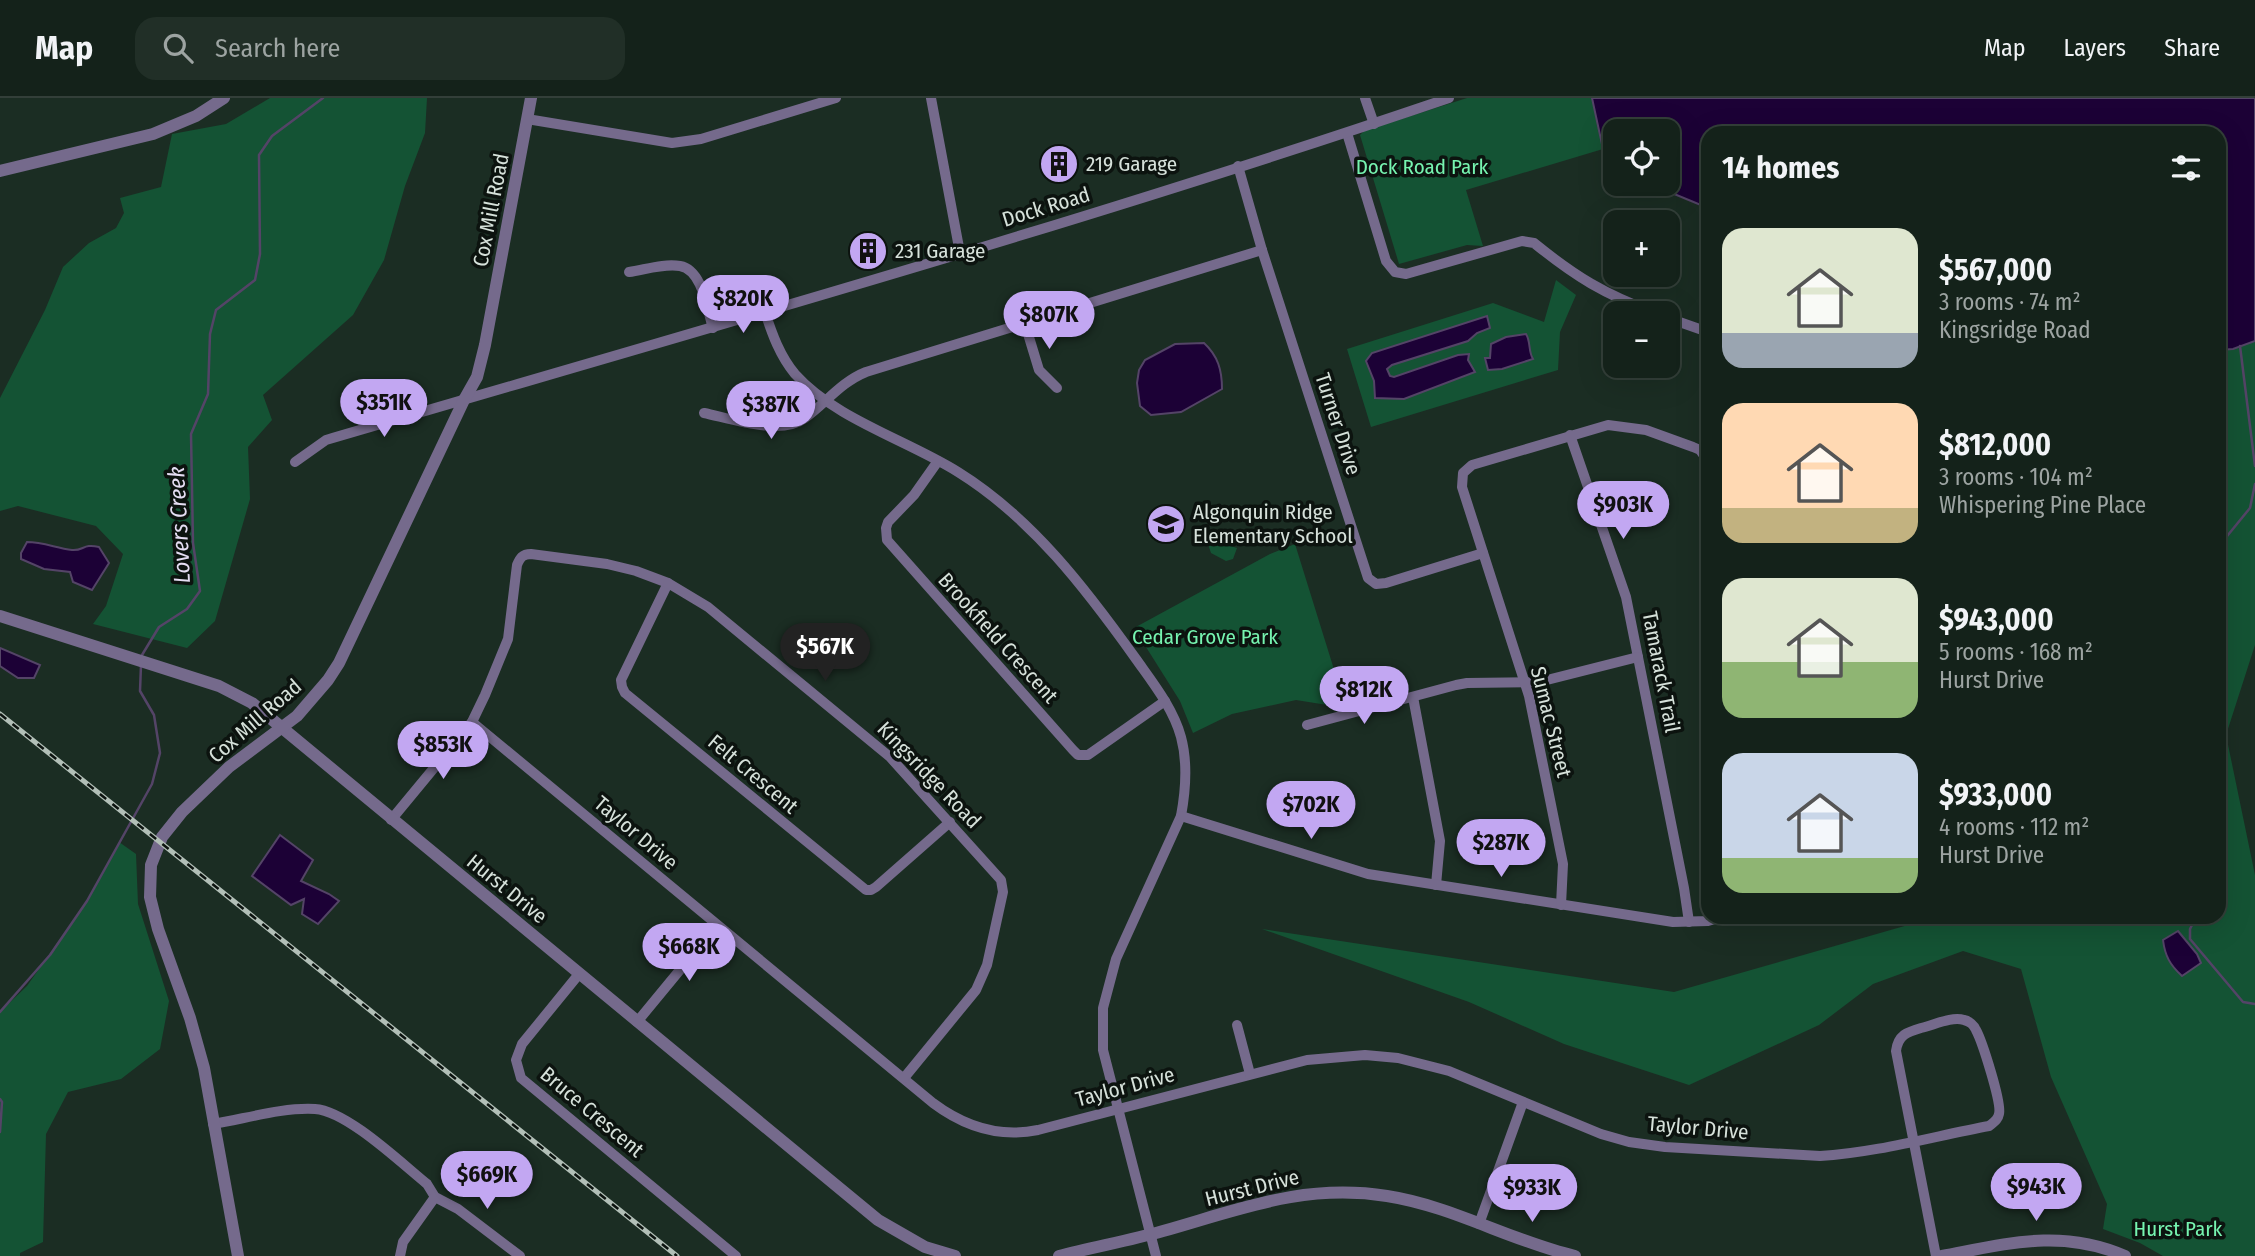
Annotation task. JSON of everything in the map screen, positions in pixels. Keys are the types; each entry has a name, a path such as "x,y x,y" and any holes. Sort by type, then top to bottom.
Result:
{"street":[{"path":"0,171 153,134 195,116 225,98"},
{"name":"Cox Mill Road","path":"238,1256 204,1068 150,897 151,865 162,837 182,812 229,767 297,716 335,671 477,377 531,98"},
{"path":"527,119 672,144 701,139 836,98"},
{"path":"931,98 960,253"},
{"path":"1365,98 1374,124"},
{"name":"Dock Road","path":"295,462 326,440 960,253 1347,133 1449,98"},
{"path":"1347,133 1386,261 1395,272 1406,274 1529,241 1589,285 1622,301"},
{"name":"Turner Drive","path":"1238,166 1262,250 1368,578 1380,584 1483,553"},
{"path":"704,413 754,423 787,425 805,418 848,381 866,372 1262,250"},
{"path":"629,272 677,265 689,270 698,280 713,328"},
{"path":"765,312 776,343 788,364 824,401 938,461 1001,502 1034,533 1097,605 1165,701 1181,737 1185,759 1181,816 1115,959 1102,1017 1103,1050 1156,1256"},
{"path":"1680,322 1701,330"},
{"path":"1025,324 1039,370 1057,388"},
{"path":"1570,435 1608,425 1631,427 1701,451"},
{"name":"Sumac Street","path":"1561,905 1563,864 1533,718 1461,480 1466,468 1570,435"},
{"name":"Tamarack Trail","path":"1570,435 1623,587 1689,922"},
{"name":"Brookfield Crescent","path":"938,461 914,495 888,522 887,540 1073,750 1078,755 1088,755 1165,701"},
{"name":"Kingsridge Road","path":"391,820 472,722 504,653 520,558 525,554 607,564 668,583 708,607 890,757 1001,880 1003,892 987,965 976,989 904,1078"},
{"name":"Felt Crescent","path":"668,583 621,680 625,694 866,890 876,887 950,822"},
{"name":"Hurst Drive","path":"0,616 219,686 242,697 282,726 391,820 878,1220 922,1251 955,1256"},
{"path":"1307,725 1467,683 1539,682 1638,657"},
{"path":"1413,697 1439,830 1440,856 1436,884"},
{"name":"Taylor Drive","path":"472,722 904,1078 967,1124 997,1132 1025,1133 1250,1074 1317,1058 1350,1055 1398,1058 1441,1068 1601,1134 1629,1142 1665,1147 1820,1156 1913,1141"},
{"path":"1181,816 1351,870 1561,905 1701,921"},
{"path":"637,1022 717,925"},
{"name":"Bruce Crescent","path":"579,974 522,1044 516,1060 521,1078 736,1256"},
{"path":"1913,1141 1989,1126 1998,1118 2000,1103 1977,1033 1966,1020 1956,1019 1909,1031 1897,1042 1896,1051 1913,1141 1936,1256"},
{"path":"1237,1025 1250,1074"},
{"path":"1479,1224 1523,1102"},
{"path":"213,1124 294,1110 318,1109 346,1120 427,1184 435,1197 458,1209 520,1256"},
{"name":"Hurst Drive","path":"1059,1256 1151,1234 1286,1196 1330,1192 1405,1199 1575,1256"},
{"path":"400,1256 402,1242 435,1197"},
{"path":"1942,1256 2046,1239 2087,1244 2125,1256"}],"green space":[{"path":"270,98 427,98 425,133 405,186 384,260 353,315 263,395 272,420 248,447 250,499 215,621 187,648 93,624 106,606 123,554 96,526 18,506 0,511 0,398 45,310 63,267 89,243 116,228 124,213 120,198 161,187 172,134 226,124"},
{"name":"Dock Road Park","path":"1467,98 1592,98 1603,149 1466,190 1483,246 1467,245 1399,264 1360,135 1364,131"},
{"path":"1556,280 1576,295 1560,332 1558,370 1371,427 1347,349 1493,303 1544,322"},
{"path":"2255,341 2255,645 2226,735 2226,350"},
{"path":"1212,540 1237,548 1233,559 1226,561 1211,553 1209,547"},
{"name":"Cedar Grove Park","path":"1295,544 1346,708 1296,700 1232,714 1193,733 1180,701 1134,628 1270,554"},
{"name":"Hurst Park","path":"2226,735 2255,875 2255,1256 2163,1256 2140,1243 2103,1229 2107,1204 2051,1077 2021,969 1963,951 1873,984 1819,1025 1689,1085 1564,1044 1469,1002 1262,929 1674,992 1912,924 2226,924"},
{"path":"119,842 136,854 138,904 169,1001 160,1049 121,1079 68,1092 46,1134 43,1242 20,1253 20,1256 0,1256 0,1012 27,986 87,901"}],"shaded area":[{"path":"1592,98 2255,98 2255,341 2226,350 2226,126 1701,126 1701,205 1679,196 1680,119 1603,119 1603,149"},
{"path":"1487,316 1490,328 1477,333 1468,341 1392,365 1387,369 1390,376 1394,377 1458,355 1469,354 1468,360 1475,372 1404,399 1375,398 1374,381 1366,361 1372,353"},
{"path":"1526,334 1533,359 1502,369 1488,370 1485,358 1490,358 1491,344 1506,337"},
{"path":"1204,343 1218,364 1222,389 1181,412 1151,415 1140,406 1137,383 1139,370 1145,360 1175,344"},
{"path":"27,542 72,550 99,547 109,563 92,590 73,582 70,572 44,569 21,559"},
{"path":"0,648 40,665 34,678 18,678 0,666"},
{"path":"280,835 313,860 301,881 339,901 318,924 302,914 304,899 291,905 252,876"},
{"path":"2178,931 2201,963 2182,976 2169,960 2163,940"}],"waterway":[{"name":"Lovers Creek","path":"142,655 159,627 187,609 200,591 193,543 191,434 208,394 210,334 216,310 255,280 260,254 259,155 272,136 323,98"},
{"path":"2240,346 2255,466"},
{"path":"2226,537 2250,508 2255,484"},
{"name":"Lovers Creek","path":"0,1012 50,955 87,901 152,784 160,753 154,715 140,691 141,665"},
{"path":"2192,924 2190,939 2243,1002 2255,1004"},
{"name":"Lovers Creek","path":"0,1099 0,1132"}],"railway":[{"path":"0,714 677,1256"}],"place":[{"name":"219 Garage","path":"1059,164"},
{"name":"231 Garage","path":"868,251"},
{"name":"Algonquin Ridge Elementary School","path":"1166,524"}]}
